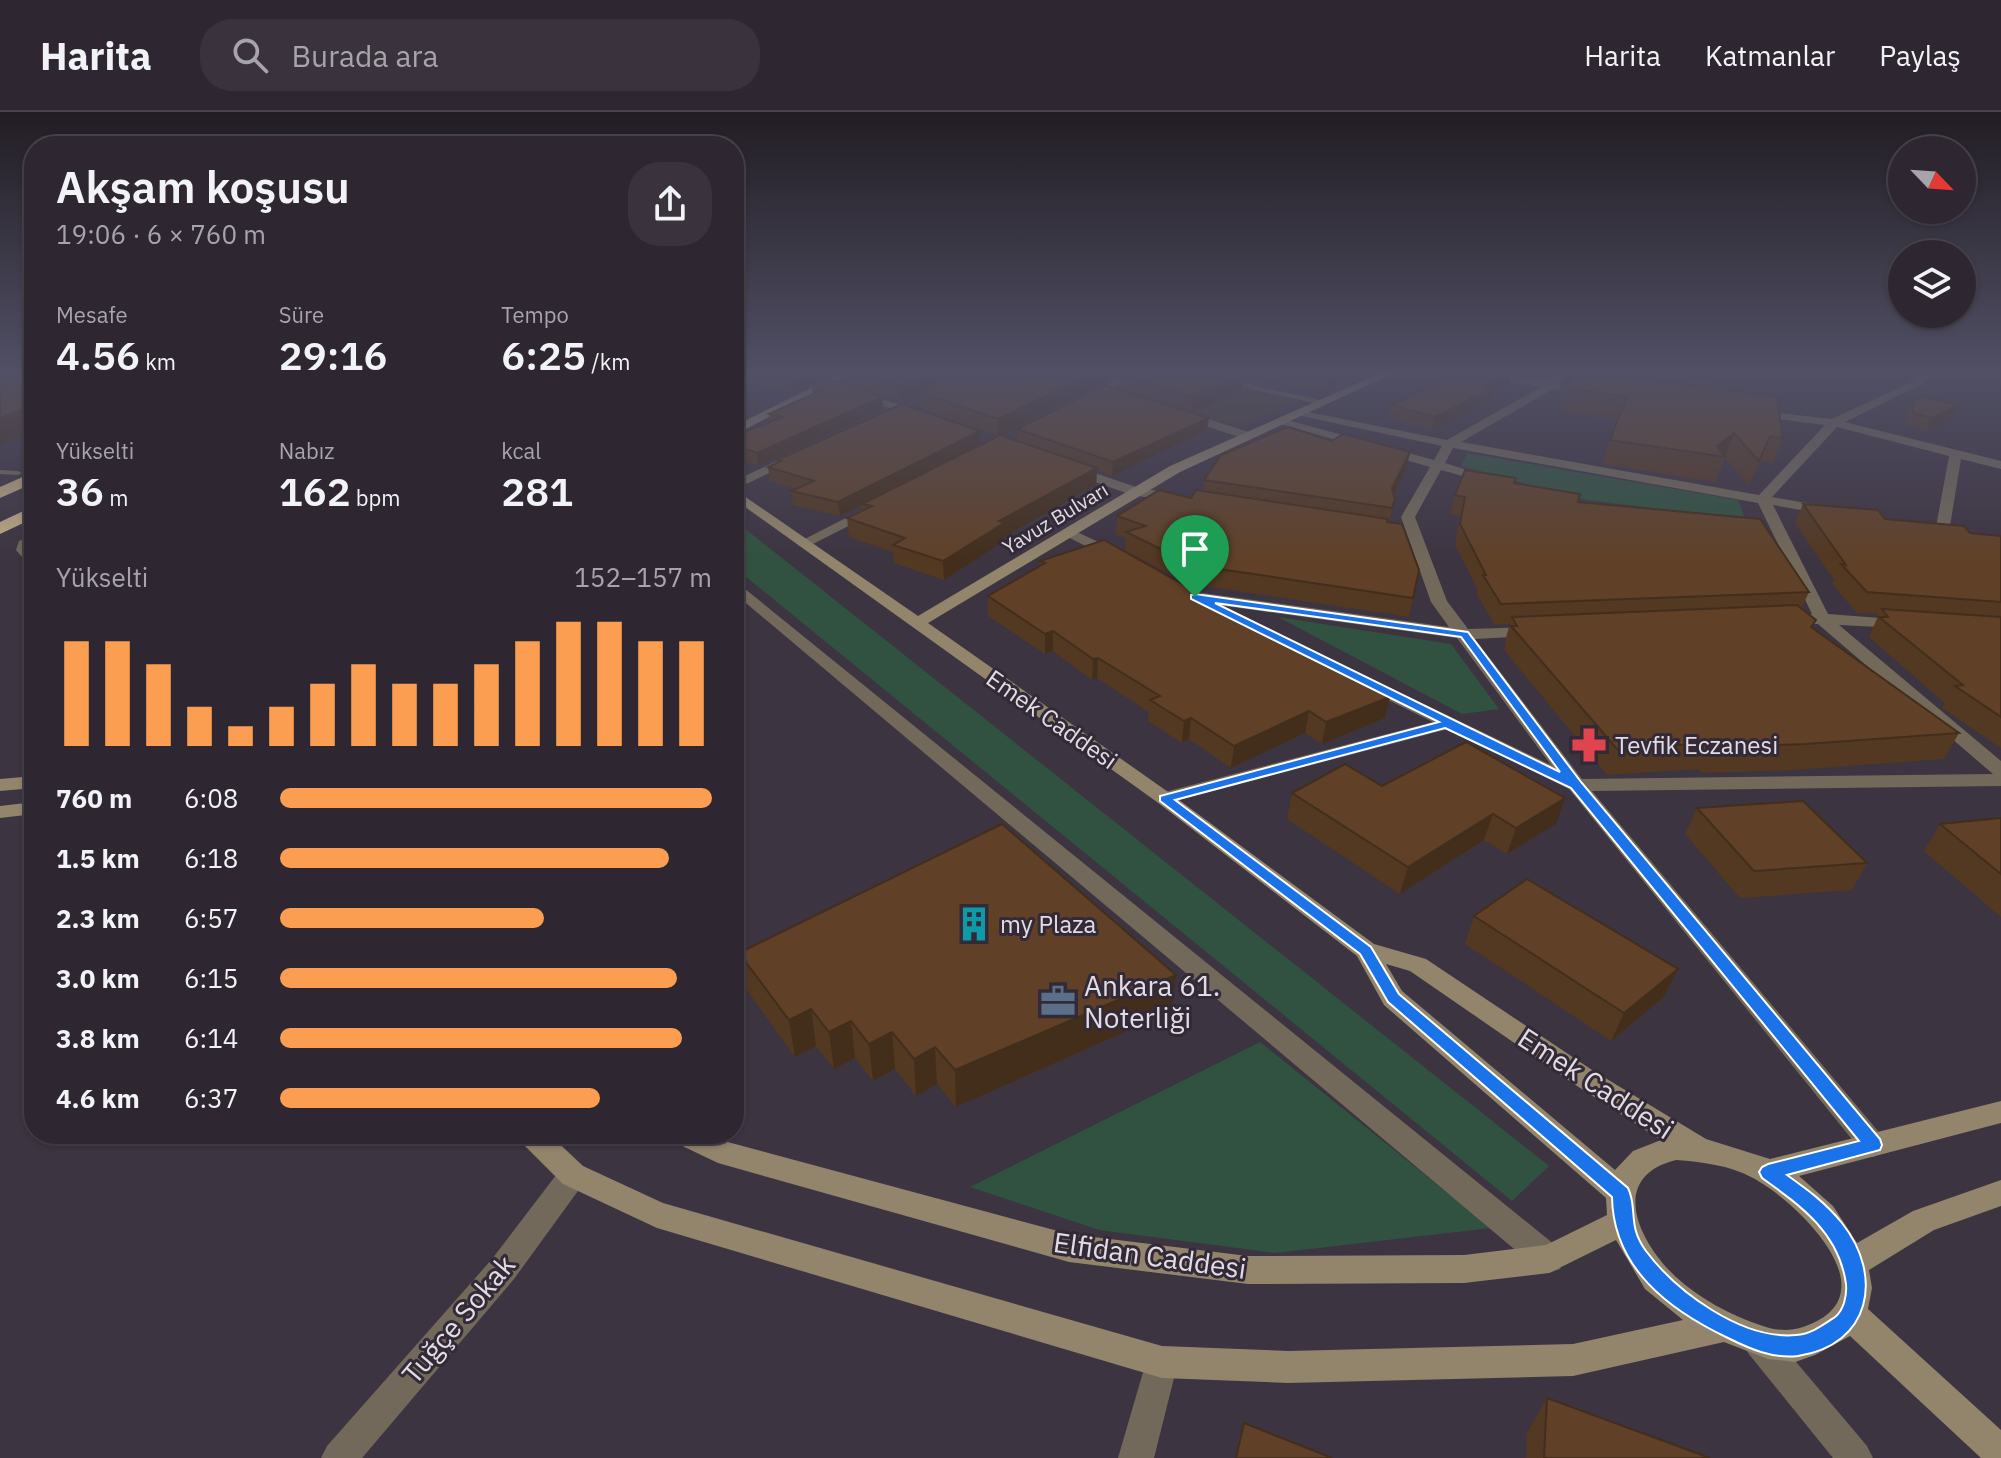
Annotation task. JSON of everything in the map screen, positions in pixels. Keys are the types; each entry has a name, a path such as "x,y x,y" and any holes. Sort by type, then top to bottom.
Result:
{"highway":[{"path":"0,481 24,475"},
{"path":"0,493 24,476"},
{"path":"0,512 24,501"},
{"path":"0,529 24,516"}],"street":[{"path":"1326,435 1498,482"},
{"path":"1403,435 1837,512"},
{"path":"1465,435 1449,444 1408,517 1407,533 1439,602 1576,785 1873,1145"},
{"path":"1763,498 1823,435"},
{"path":"1882,435 2001,465"},
{"name":"Yavuz Bulvarı","path":"917,623 1175,469 1248,436"},
{"path":"1942,532 1956,453"},
{"path":"744,481 803,454"},
{"path":"1054,463 1137,492 1199,502"},
{"path":"1763,498 1771,530 1822,619 2001,771"},
{"name":"Emek Caddesi","path":"744,500 1164,798 1366,950 1418,965 1583,1077 1700,1150"},
{"path":"804,543 887,500"},
{"path":"1071,533 1126,561"},
{"path":"744,593 1549,1259"},
{"path":"1542,631 1464,634 1188,594 1446,724 1576,785 2001,780"},
{"path":"1775,621 1822,619 1911,624"},
{"path":"1164,798 1446,724"},
{"path":"0,785 24,783"},
{"path":"0,812 24,809"},
{"name":"Emek Caddesi","path":"1366,950 1393,998 1622,1208"},
{"path":"1768,1172 2001,1112"},
{"path":"541,1144 573,1175 657,1215 1162,1362 1288,1367 1573,1360 1725,1326"},
{"name":"Elfidan Caddesi","path":"704,1144 718,1151 1069,1248 1248,1270 1464,1269 1549,1259 1622,1208"},
{"name":"Emek Caddesi","path":"1676,1148 1744,1160 1768,1172 1812,1203 1837,1232 1853,1263 1857,1293 1848,1320 1823,1338 1797,1346 1759,1342 1703,1316 1665,1288 1637,1255 1622,1208 1630,1170 1649,1155 1676,1148"},
{"name":"Tuğçe Sokak","path":"339,1458 503,1269 573,1175"},
{"path":"1853,1263 1895,1233 1920,1221 1946,1209 2001,1193"},
{"path":"1850,1314 2001,1453"},
{"path":"1759,1342 1855,1458"},
{"path":"1136,1458 1162,1362"}],"lane":[{"path":"0,472 24,475"}],"green space":[{"path":"1467,453 1738,500 1745,519 1586,500 1461,466"},
{"path":"744,528 1549,1166 1512,1201 744,575"},
{"path":"1278,617 1451,644 1499,709 1462,714"},
{"path":"1260,1042 1491,1228 1275,1253 1099,1230 970,1187"}],"building":[{"path":"744,435 798,435 757,453 744,448"},
{"path":"833,435 972,435 838,502 791,491 814,481 768,467 781,461 777,460"},
{"path":"1000,435 1097,468 999,521 1004,523 943,561 893,545 905,538 847,518 872,506 862,504"},
{"path":"1034,435 1172,435 1113,462"},
{"path":"1269,435 1313,435 1332,441 1346,435 1410,452 1392,488 1395,499 1392,508 1204,480 1221,455"},
{"path":"1612,435 1732,435 1717,446 1725,457 1610,440"},
{"path":"1736,435 1783,435 1783,438 1770,436 1759,461"},
{"path":"1465,470 1516,478 1514,483 1580,494 1578,502 1760,519 1809,592 1501,604 1483,575 1486,575 1460,524 1465,497 1455,495"},
{"path":"1159,490 1191,498 1196,490 1388,519 1387,522 1402,524 1419,570 1413,598 1193,565 1126,532 1146,526 1117,516"},
{"path":"1803,504 1878,510 1885,519 1964,526 1970,533 2001,536 2001,602 1867,592 1841,564 1846,565"},
{"path":"1104,540 1390,697 1326,722 1309,711 1234,746 1191,718 1184,721 1150,700 1160,696 1098,658 1093,659 1053,631 1045,634 988,596 1045,563 1040,561"},
{"path":"1797,605 1816,620 1811,627 1959,733 1806,744 1714,747 1710,743 1617,749 1511,626 1517,626 1512,617"},
{"path":"1882,609 2001,617 2001,717 1955,686 1963,685 1879,617 1888,617"},
{"path":"1466,742 1565,798 1516,828 1493,814 1408,867 1292,793 1345,764 1382,786"},
{"path":"1803,801 1867,863 1754,871 1697,808"},
{"path":"2001,818 2001,874 1940,824"},
{"name":"my Plaza","path":"1002,824 1176,975 955,1070 935,1047 914,1059 892,1032 869,1044 851,1021 829,1032 811,1009 789,1020 744,960 744,951"},
{"path":"1527,879 1678,969 1624,1013 1474,916"},
{"path":"1547,1398 1710,1458 1544,1458"},
{"path":"1244,1423 1332,1458 1236,1458"}],"place":[{"name":"Tevfik Eczanesi","path":"1589,745"},
{"name":"my Plaza","path":"974,924"},
{"name":"Ankara 61. Noterliği","path":"1058,1001"}],"route":[{"path":"1195,597 1446,724 1576,785 1873,1145 1768,1172 1812,1203 1837,1232 1853,1263 1857,1293 1848,1320 1823,1338 1797,1346 1759,1342 1703,1316 1665,1288 1637,1255 1622,1222 1621,1193 1393,998 1366,950 1164,798 1446,724 1511,754 1576,785 1464,634 1195,597"}]}
